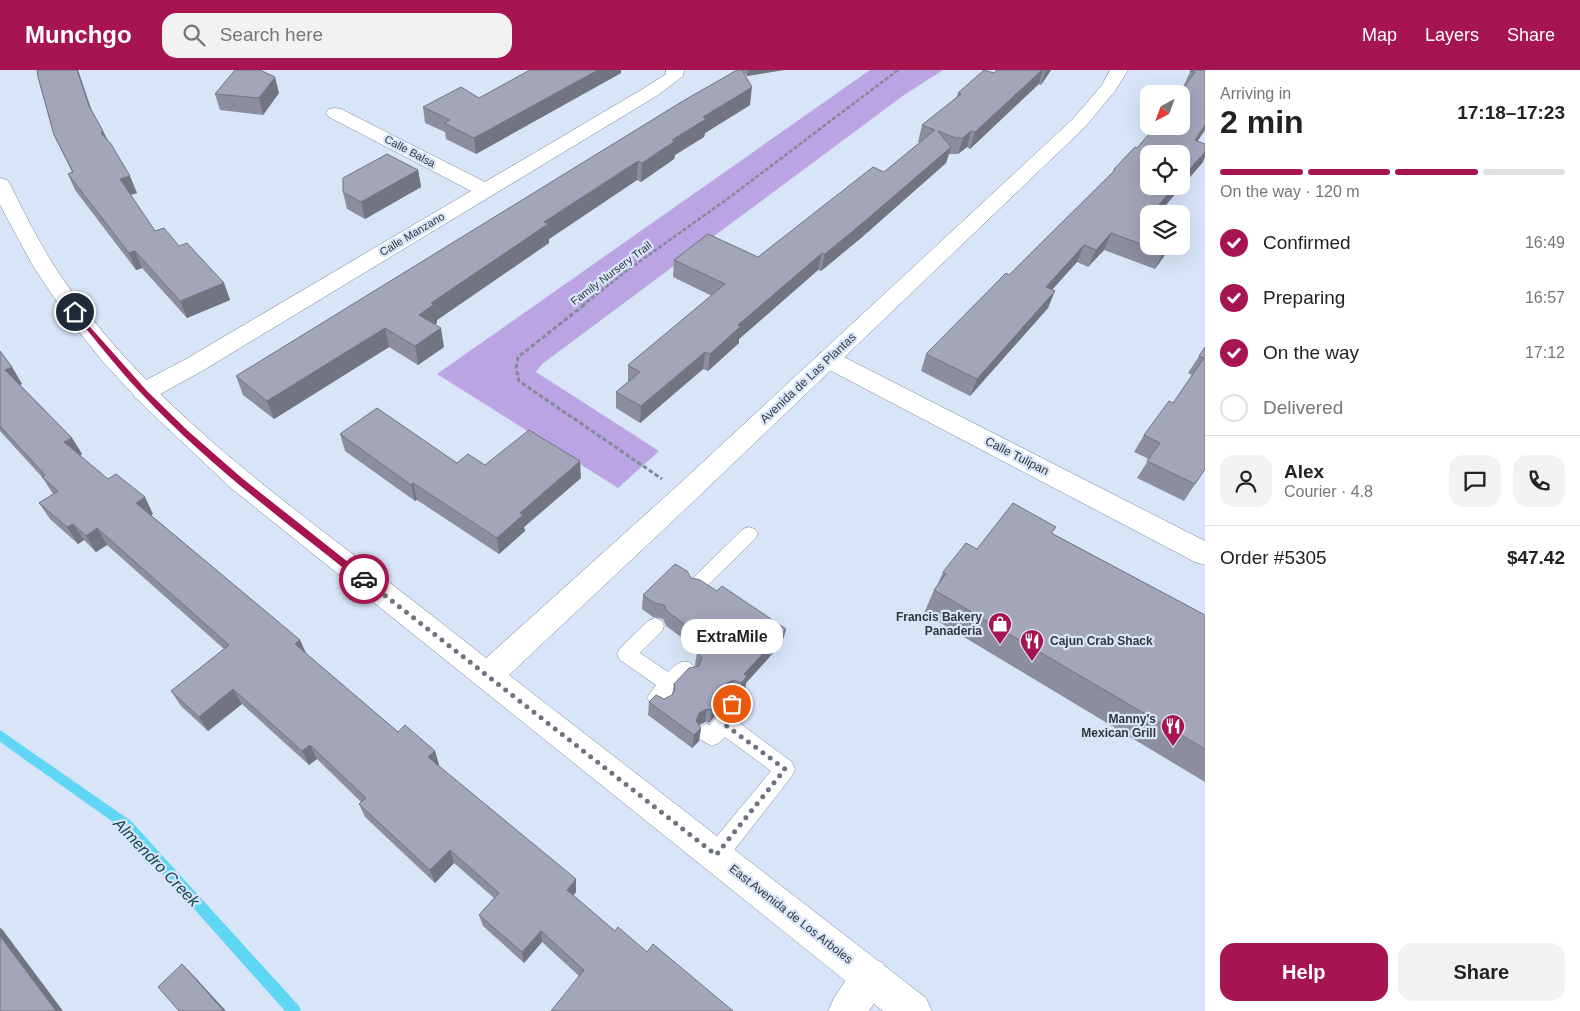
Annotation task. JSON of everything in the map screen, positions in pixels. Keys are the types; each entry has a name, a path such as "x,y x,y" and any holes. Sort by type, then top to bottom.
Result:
{"street":[{"name":"Calle Manzano","path":"144,392 194,365 660,86 674,76 675,70"},
{"name":"Avenida de Las Plantas","path":"487,676 685,494 1080,123 1119,70"},
{"name":"Calle Balsa","path":"335,113 484,190"},
{"name":"East Avenida de Los Arboles","path":"0,184 33,248 70,304 144,392 186,433 240,481 913,1011"},
{"name":"Calle Tulipan","path":"828,359 1205,554"},
{"path":"847,1011 870,976"}],"lane":[{"path":"693,589 749,534"},
{"path":"658,623 627,654 665,693 684,669 688,673"},
{"path":"716,855 785,769 715,728 738,708 732,704"}],"path":[{"name":"Family Nursery Trail","path":"685,494 519,381 516,368 518,357 626,272 730,197 898,70"}],"shaded area":[{"path":"870,70 943,70 904,95 542,364 536,372 659,451 618,488 437,374"}],"building":[{"path":"37,70 77,70 89,106 103,131 101,133 111,144 130,176 120,179 155,231 164,228 179,246 187,243 224,283 180,301 135,251 129,253 68,174 73,172 54,135"},
{"path":"235,70 260,70 275,77 259,98 215,94"},
{"path":"530,70 598,70 474,138 444,123 450,120 423,107 461,87 479,98"},
{"path":"737,70 742,70 752,87 703,117 706,119 672,140 675,141 642,163 638,161 544,222 548,224 431,303 434,304 419,315 441,328 415,346 385,328 267,401 236,376 683,101"},
{"path":"984,70 994,73 997,70 1042,70 975,132 971,131 963,138 956,138 938,131 951,147 865,221 825,254 822,253 738,325 741,326 710,354 705,352 641,406 616,392 640,372 628,365 725,284 674,260 708,234 758,257 873,167 884,172 935,130 922,125 961,94 958,93"},
{"path":"1205,70 1205,125 1195,140 1205,144 1205,152 1190,169 1190,145 1140,145 1140,195 1167,195 1159,205 1140,205 1140,244 1111,233 1096,250 1084,245 1046,287 1055,291 977,379 926,354 1006,273 1009,275 1148,135 1190,135 1190,85 1186,85 1195,72 1190,71"},
{"path":"387,154 418,170 361,202 343,192 343,178"},
{"path":"1205,347 1205,469 1195,484 1147,461 1160,443 1144,435 1169,401 1173,403 1204,358 1199,356"},
{"path":"0,351 12,367 5,370 72,438 64,442 108,479 116,474 145,497 136,503 300,640 295,644 398,732 405,725 435,751 428,757 576,879 567,890 615,931 618,927 647,952 653,944 733,1011 551,1011 584,970 541,931 522,952 479,915 499,893 450,850 430,870 359,804 366,798 310,745 302,751 233,689 199,717 171,691 229,645 97,528 86,536 73,524 67,527 39,503 58,491 42,477 45,475 0,426"},
{"path":"377,408 457,463 468,454 485,465 529,430 580,461 520,513 523,515 497,538 413,483 411,485 340,434"},
{"path":"1013,503 1056,527 1051,533 1205,615 1205,749 934,590 946,574 943,572 966,543 977,549"},
{"path":"675,564 687,571 691,578 700,580 717,591 722,586 786,629 744,674 747,676 741,683 734,680 727,683 723,690 724,695 712,710 707,709 699,713 696,721 701,728 694,735 649,702 656,695 664,699 672,695 675,689 674,684 689,668 699,666 702,658 697,652 707,641 667,611 664,605 654,603 643,595"},
{"path":"0,936 56,1011 0,1011"},
{"path":"182,964 224,1011 179,1011 158,987"}],"waterway":[{"name":"Almendro Creek","path":"0,735 127,825 294,1011"}],"way so far":[{"path":"364,579 716,855 785,769 724,724 738,708 732,704"}],"place":[{"name":"Francis Bakery Panaderia","path":"1000,645"},
{"name":"Cajun Crab Shack","path":"1032,662"},
{"name":"ExtraMile","path":"732,704"},
{"name":"Manny's Mexican Grill","path":"1173,747"}],"route":[{"path":"75,312 113,358 162,411 240,481 364,579"}]}
